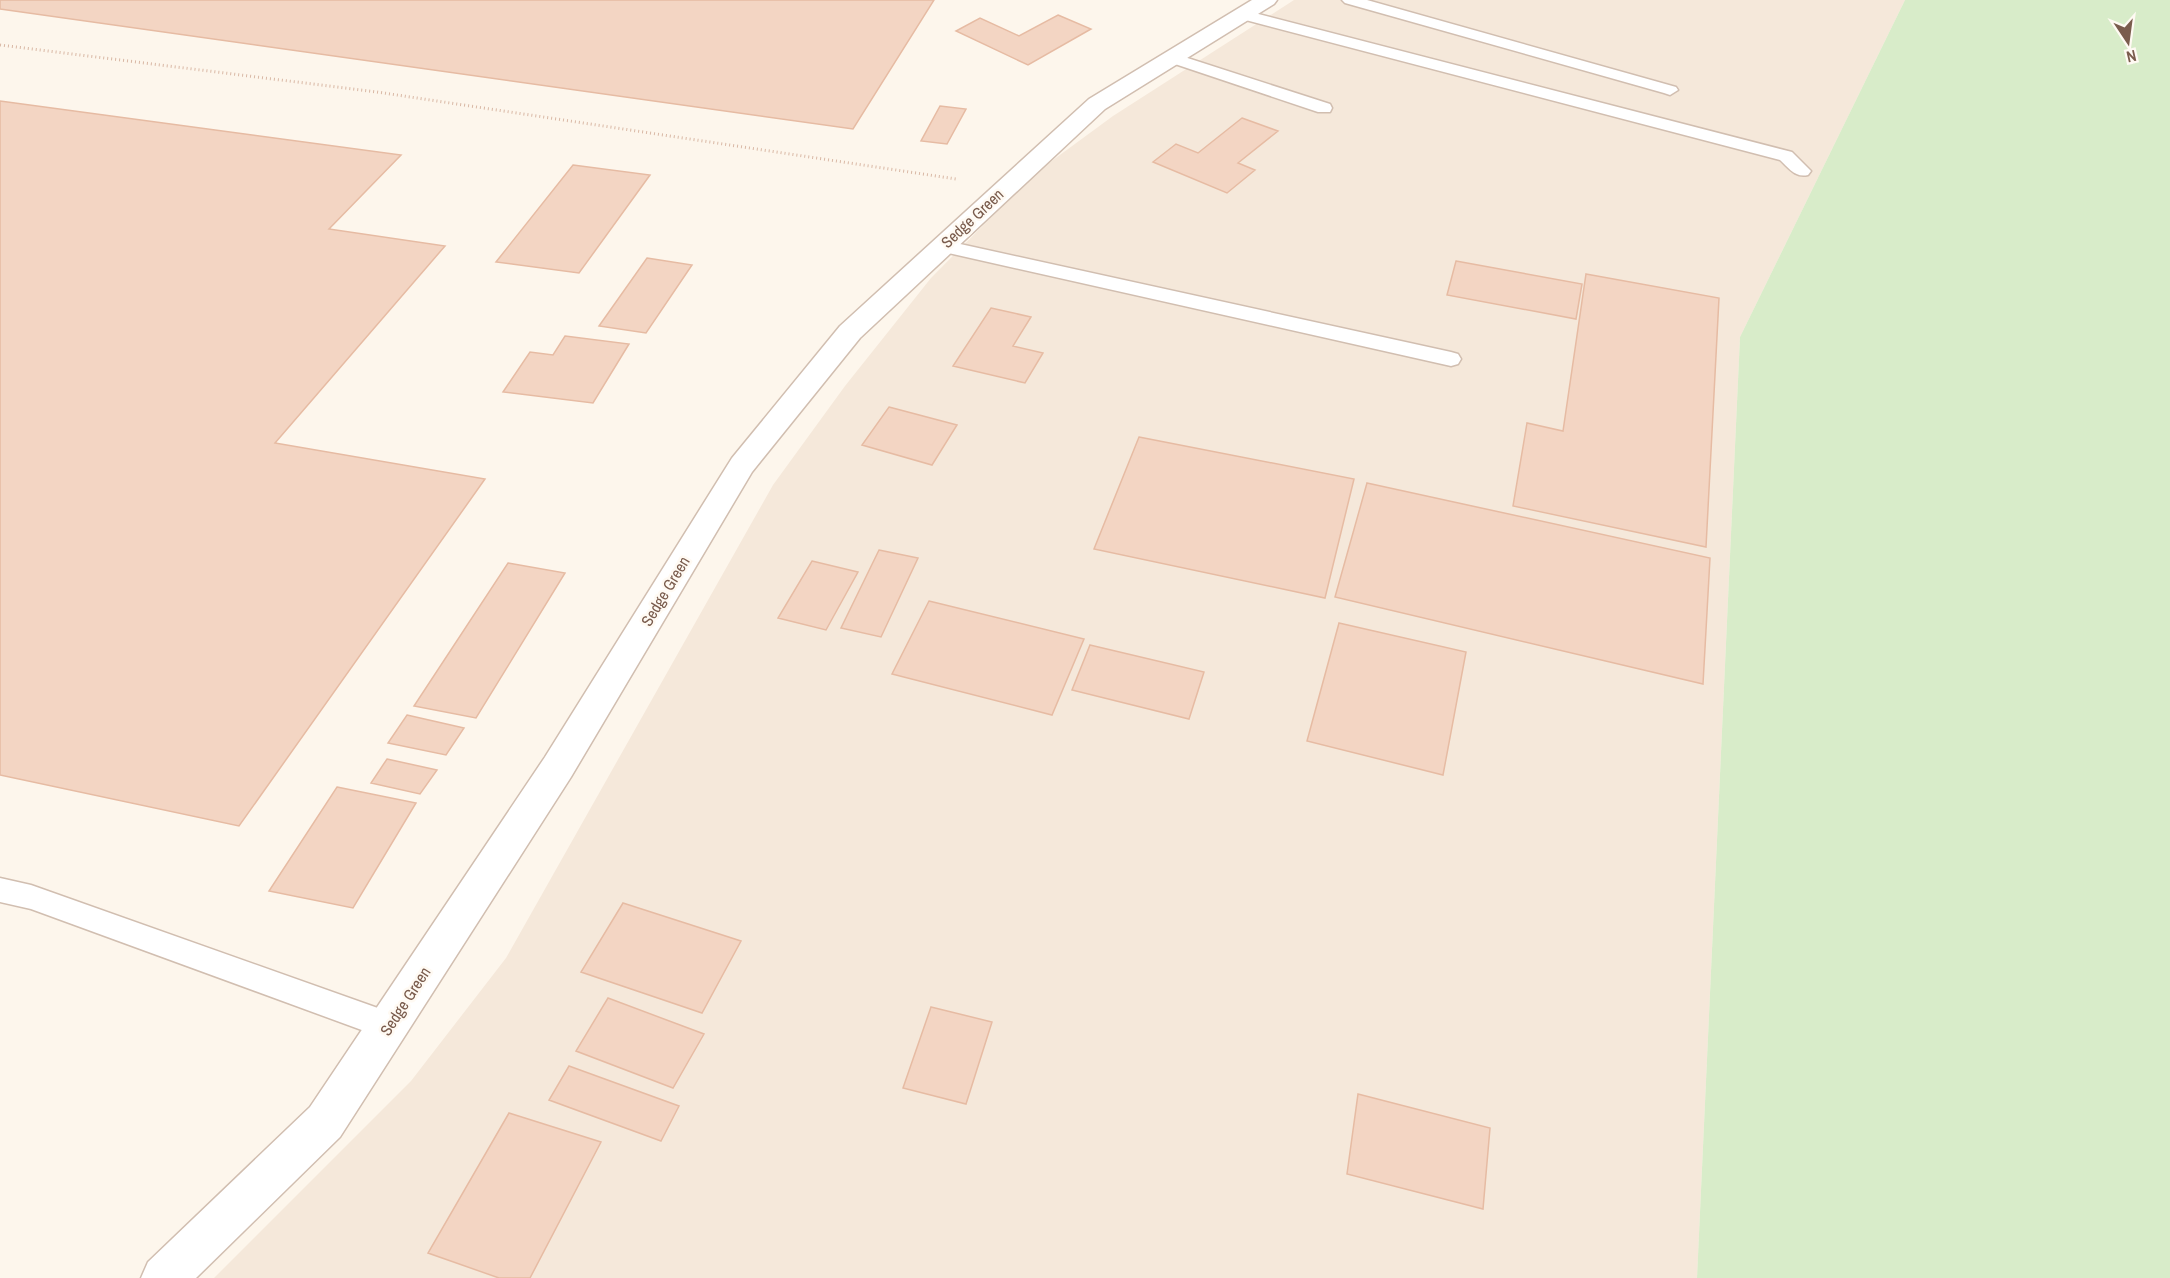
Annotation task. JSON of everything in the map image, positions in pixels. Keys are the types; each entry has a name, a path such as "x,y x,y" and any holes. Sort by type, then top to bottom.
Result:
{"street":[{"name":"Sedge Green","path":"164,1278 325,1122 558,767 742,465 850,332 1097,104 1255,7"}],"lane":[{"path":"1350,0 1670,90"},
{"path":"1255,7 1786,156 1802,171"},
{"path":"1172,58 1324,108"},
{"path":"942,246 1451,359"},
{"path":"0,890 31,897 388,1026"}],"path":[{"path":"0,45 377,92 1006,186"}],"shaded area":[{"path":"1294,0 1905,0 1740,337 1697,1278 214,1278 411,1081 506,958 773,485 845,386 931,278 1034,174 1113,116"}],"green space":[{"path":"1905,0 2170,0 2170,1278 1697,1278 1740,337"}],"building":[{"path":"0,0 934,0 853,129 0,9"},
{"path":"1058,15 1091,29 1028,65 956,31 980,18 1019,36"},
{"path":"0,101 401,155 329,229 445,246 275,443 485,479 239,826 0,775"},
{"path":"940,106 966,109 947,144 921,141"},
{"path":"1242,118 1278,131 1238,163 1255,170 1227,193 1153,162 1176,144 1198,153"},
{"path":"573,165 650,175 579,273 496,262"},
{"path":"647,258 692,265 646,333 599,326"},
{"path":"1456,261 1582,284 1576,319 1447,295"},
{"path":"1586,274 1719,298 1706,547 1513,506 1527,423 1563,431"},
{"path":"991,308 1031,317 1013,346 1043,353 1025,383 953,366"},
{"path":"565,336 629,344 593,403 503,392 530,352 553,355"},
{"path":"889,407 957,425 932,465 862,445"},
{"path":"1139,437 1354,479 1325,598 1094,549"},
{"path":"1367,483 1710,558 1703,684 1335,597"},
{"path":"879,550 918,558 881,637 841,628"},
{"path":"812,561 858,572 826,630 778,618"},
{"path":"508,563 565,573 476,718 414,706"},
{"path":"929,601 1084,639 1052,715 892,674"},
{"path":"1339,623 1466,652 1443,775 1307,741"},
{"path":"1090,645 1204,672 1189,719 1072,690"},
{"path":"407,715 464,728 446,755 388,743"},
{"path":"387,759 437,770 420,794 371,783"},
{"path":"337,787 416,803 353,908 269,891"},
{"path":"623,903 741,941 702,1013 581,972"},
{"path":"608,998 704,1034 673,1088 576,1051"},
{"path":"931,1007 992,1022 966,1104 903,1088"},
{"path":"569,1066 679,1106 661,1141 549,1100"},
{"path":"1358,1094 1490,1128 1483,1209 1347,1174"},
{"path":"509,1113 601,1142 530,1278 499,1278 428,1253"}]}
